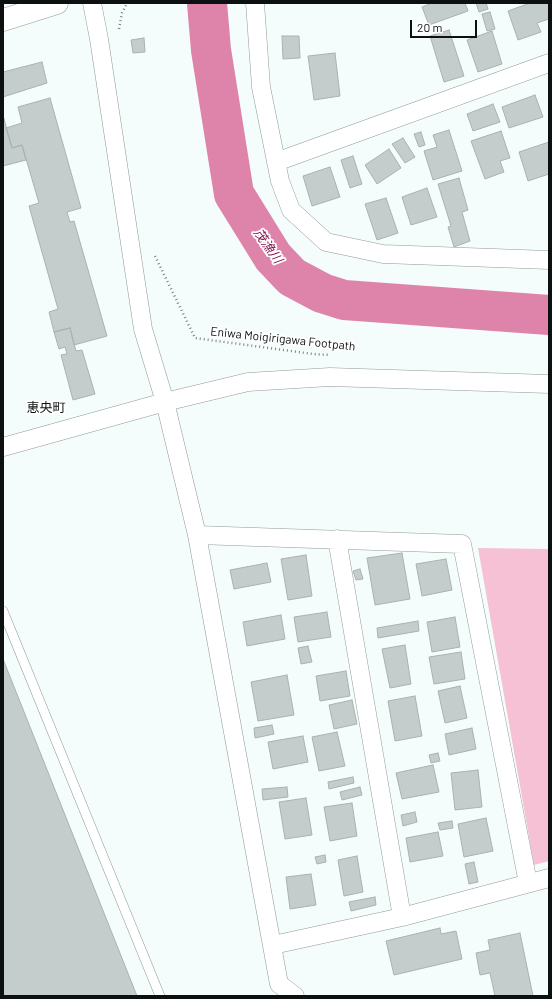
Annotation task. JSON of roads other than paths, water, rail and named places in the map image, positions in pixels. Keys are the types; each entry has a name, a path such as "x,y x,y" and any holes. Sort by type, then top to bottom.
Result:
{"street":[{"path":"3,20 57,3"},
{"path":"92,3 99,39 143,329 165,402 197,535 279,984 295,996"},
{"path":"255,3 261,87 280,181 291,210 326,242 383,254 549,260"},
{"path":"276,162 549,63"},
{"path":"3,447 165,402 248,382 330,377 549,384"},
{"path":"197,535 462,544 528,883"},
{"path":"337,539 402,917"},
{"path":"273,945 402,917 549,878"}],"lane":[{"path":"3,611 160,996"}],"waterway":[{"name":"茂漁川","path":"207,3 211,50 234,194 273,257 292,277 322,293 344,300 549,315"}],"district":[{"name":"恵央町","path":"46,408"}]}
